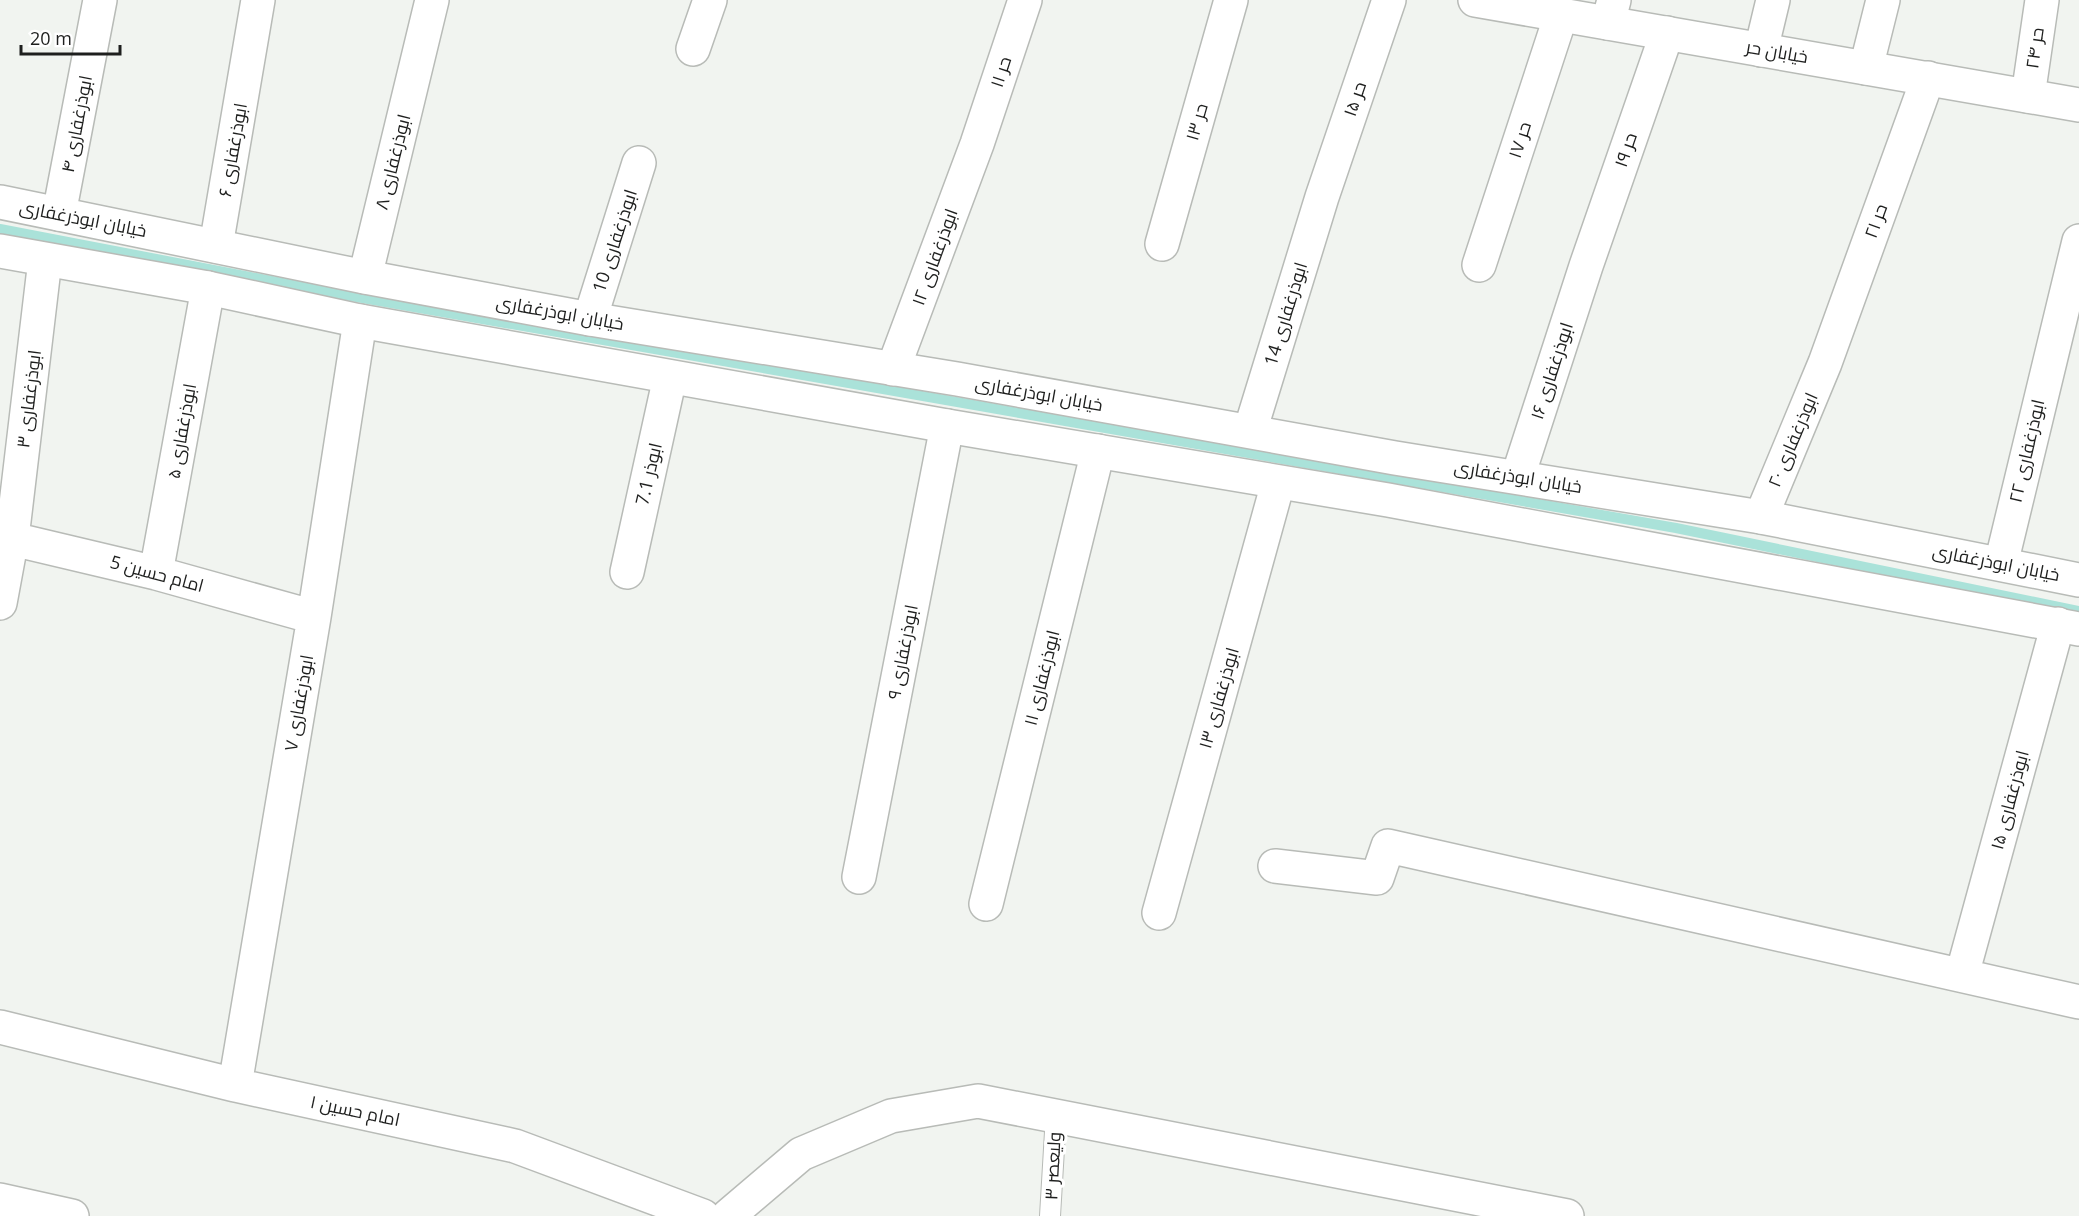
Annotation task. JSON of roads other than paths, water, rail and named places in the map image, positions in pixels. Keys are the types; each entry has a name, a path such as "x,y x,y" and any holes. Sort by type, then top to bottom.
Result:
{"street":[{"name":"ابوذرغفاری ۴","path":"59,214 100,0"},
{"name":"ابوذرغفاری ۶","path":"216,246 258,0"},
{"name":"ابوذرغفاری ۸","path":"365,277 432,0"},
{"path":"693,49 710,0"},
{"name":"حر ۱۱","path":"977,144 1025,0"},
{"name":"حر ۱۳","path":"1162,244 1232,0"},
{"name":"حر ۱۵","path":"1322,197 1389,0"},
{"name":"خیابان حر","path":"1475,0 1561,15 1611,12 1667,33 2079,105"},
{"path":"1761,50 1773,0"},
{"path":"1866,68 1883,0"},
{"name":"حر ۲۴","path":"2028,96 2042,0"},
{"name":"حر ۱۷","path":"1479,265 1561,15"},
{"name":"حر ۱۹","path":"1586,266 1667,33"},
{"name":"حر ۲۱","path":"1825,363 1928,78"},
{"name":"ابوذرغفاری ۱۲","path":"893,369 977,144"},
{"name":"ابوذرغفاری 10","path":"590,318 639,163"},
{"name":"ابوذرغفاری 14","path":"1250,431 1322,197"},
{"name":"خیابان ابوذرغفاری","path":"0,202 365,277 590,318 1250,431 1395,460 1518,476 1761,517 2079,580"},
{"name":"ابوذرغفاری ۲۲","path":"2001,564 2079,241"},
{"path":"0,251 208,288 360,321 947,426 1278,483 1389,497 2068,626"},
{"name":"ابوذرغفاری ۳","path":"0,603 6,537 45,260"},
{"name":"ابوذرغفاری ۱۶","path":"1518,476 1586,266"},
{"name":"ابوذرغفاری ۵","path":"156,573 208,288"},
{"name":"ابوذرغفاری ۷","path":"235,1084 314,617 360,321"},
{"name":"ابوذرغفاری ۲۰","path":"1761,517 1825,363"},
{"name":"ابوذر 7.1","path":"627,572 670,376"},
{"name":"ابوذرغفاری ۹","path":"859,877 947,426"},
{"name":"ابوذرغفاری ۱۱","path":"986,904 1098,452"},
{"path":"1389,497 1395,460"},
{"name":"ابوذرغفاری ۱۳","path":"1159,913 1278,483"},
{"name":"امام حسین 5","path":"6,537 156,573 314,617"},
{"name":"ابوذرغفاری ۱۵","path":"1962,975 2068,626"},
{"path":"1275,866 1377,878 1388,846 2079,1002"},
{"name":"امام حسین ۱","path":"0,1028 235,1084 515,1146 703,1216"},
{"path":"728,1216 801,1154 891,1116 978,1101 1567,1216"},
{"path":"0,1200 72,1216"}],"lane":[{"name":"ولیعصر ۳","path":"1050,1216 1056,1115"}],"waterway":[{"path":"0,229 334,293 1676,528 2079,611"}]}
